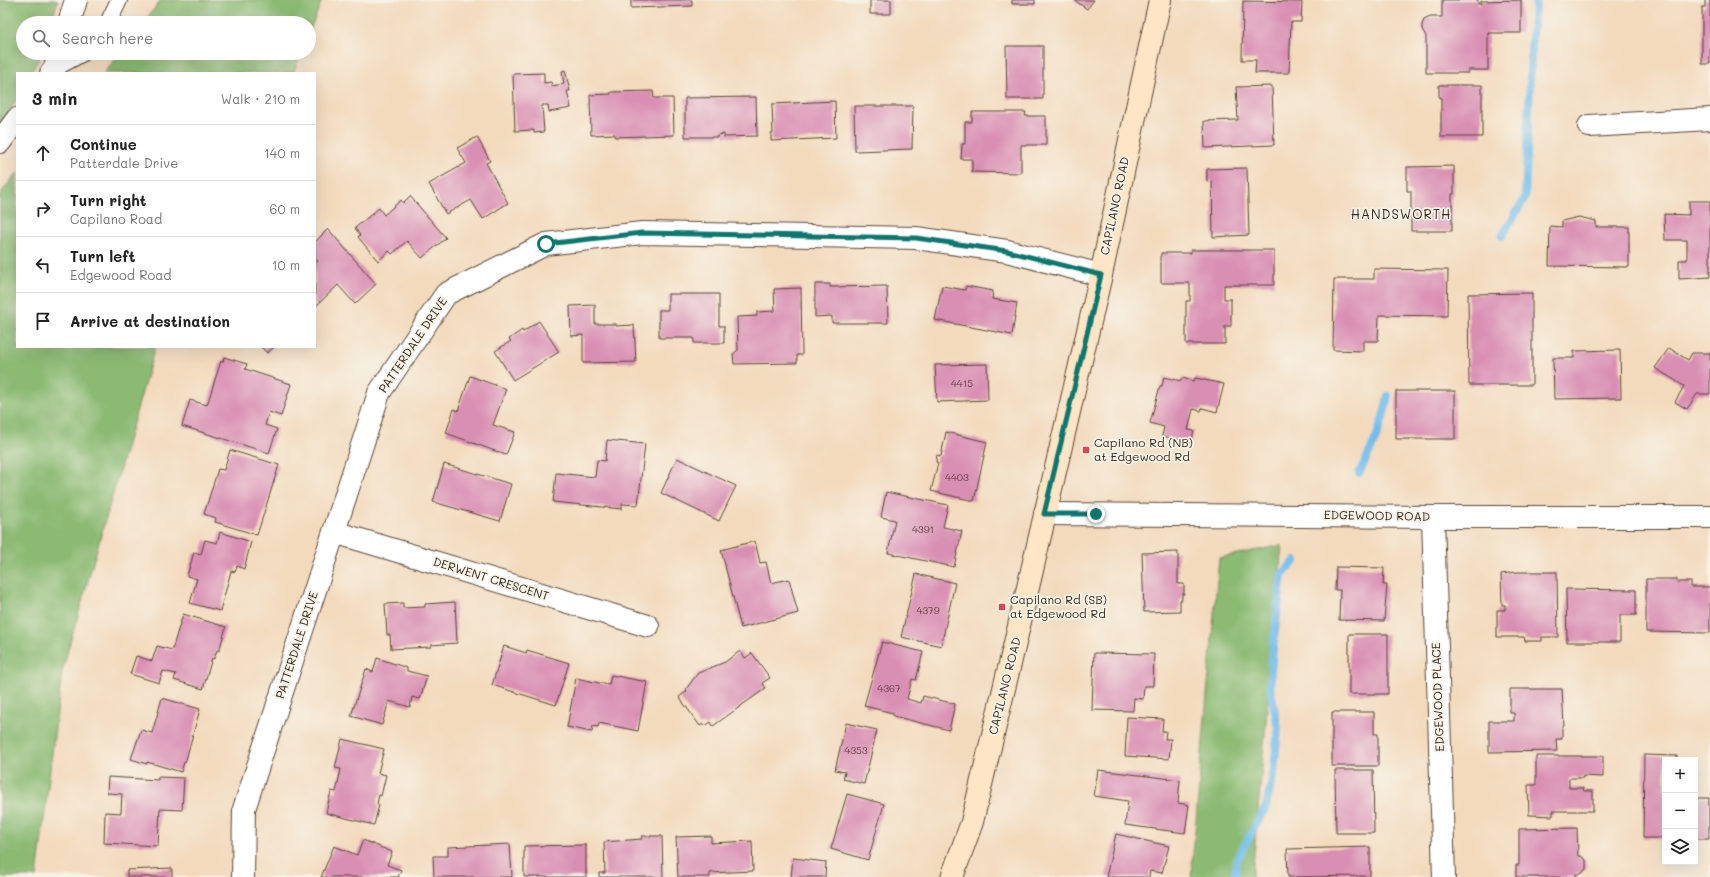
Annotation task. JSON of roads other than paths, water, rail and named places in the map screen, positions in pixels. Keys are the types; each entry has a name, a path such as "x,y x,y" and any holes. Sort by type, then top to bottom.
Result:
{"main road":[{"name":"CAPILANO ROAD","path":"952,877 972,822 1016,643 1044,514 1101,275 1160,0"}],"street":[{"path":"71,16 76,0"},
{"path":"1589,126 1710,119"},
{"path":"0,142 16,120"},
{"name":"PATTERDALE DRIVE","path":"243,877 244,809 379,393 446,294 546,244 642,233 916,238 1007,251 1101,275"},
{"name":"EDGEWOOD ROAD","path":"1044,514 1433,517 1710,517"},
{"name":"EDGEWOOD PLACE","path":"1433,517 1444,877"},
{"name":"DERWENT CRESCENT","path":"334,532 648,626"}],"lane":[{"path":"111,16 119,0"},
{"path":"55,65 67,60"}],"waterway":[{"path":"1502,236 1525,198 1532,35 1536,0"},
{"path":"1359,473 1377,436 1388,396"},
{"path":"1235,877 1237,859 1266,807 1274,771 1278,728 1270,686 1273,648 1282,574 1295,561"}],"place":[{"name":"Capilano Rd (NB) at Edgewood Rd","path":"1086,450"},
{"name":"Capilano Rd (SB) at Edgewood Rd","path":"1002,607"}],"district":[{"name":"HANDSWORTH","path":"1401,214"}]}
